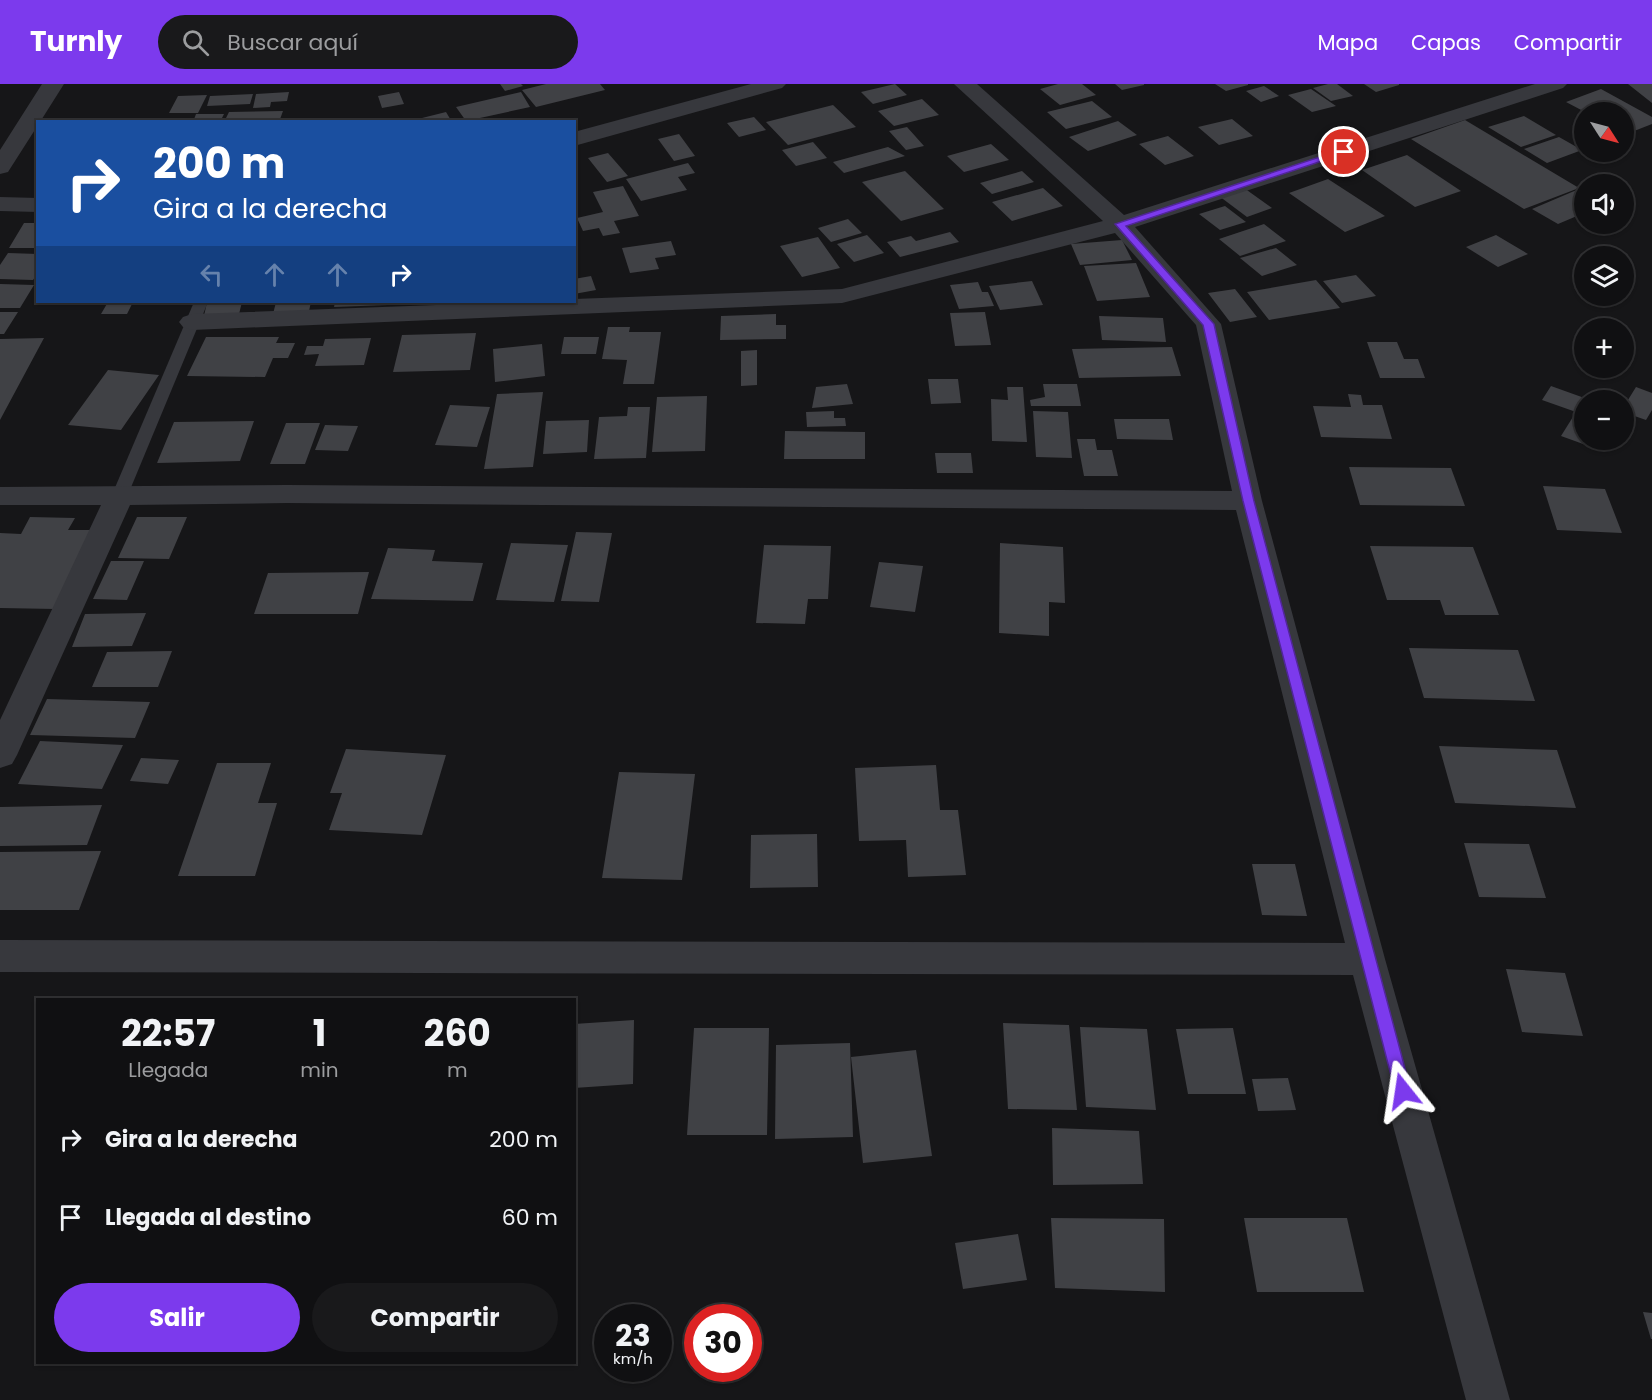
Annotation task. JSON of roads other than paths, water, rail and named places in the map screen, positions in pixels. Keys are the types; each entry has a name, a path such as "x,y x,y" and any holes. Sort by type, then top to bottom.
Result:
{"street":[{"path":"0,167 53,84"},
{"path":"576,138 775,84"},
{"path":"965,84 1120,224 1209,324 1248,501 1367,959 1488,1400"},
{"path":"576,303 842,296 1120,224 1556,84"},
{"path":"0,204 36,205"},
{"path":"197,312 560,303"},
{"path":"0,496 299,494 1248,501"},
{"path":"0,755 119,497"},
{"path":"0,956 1367,959"}],"lane":[{"path":"119,497 197,312"}]}
